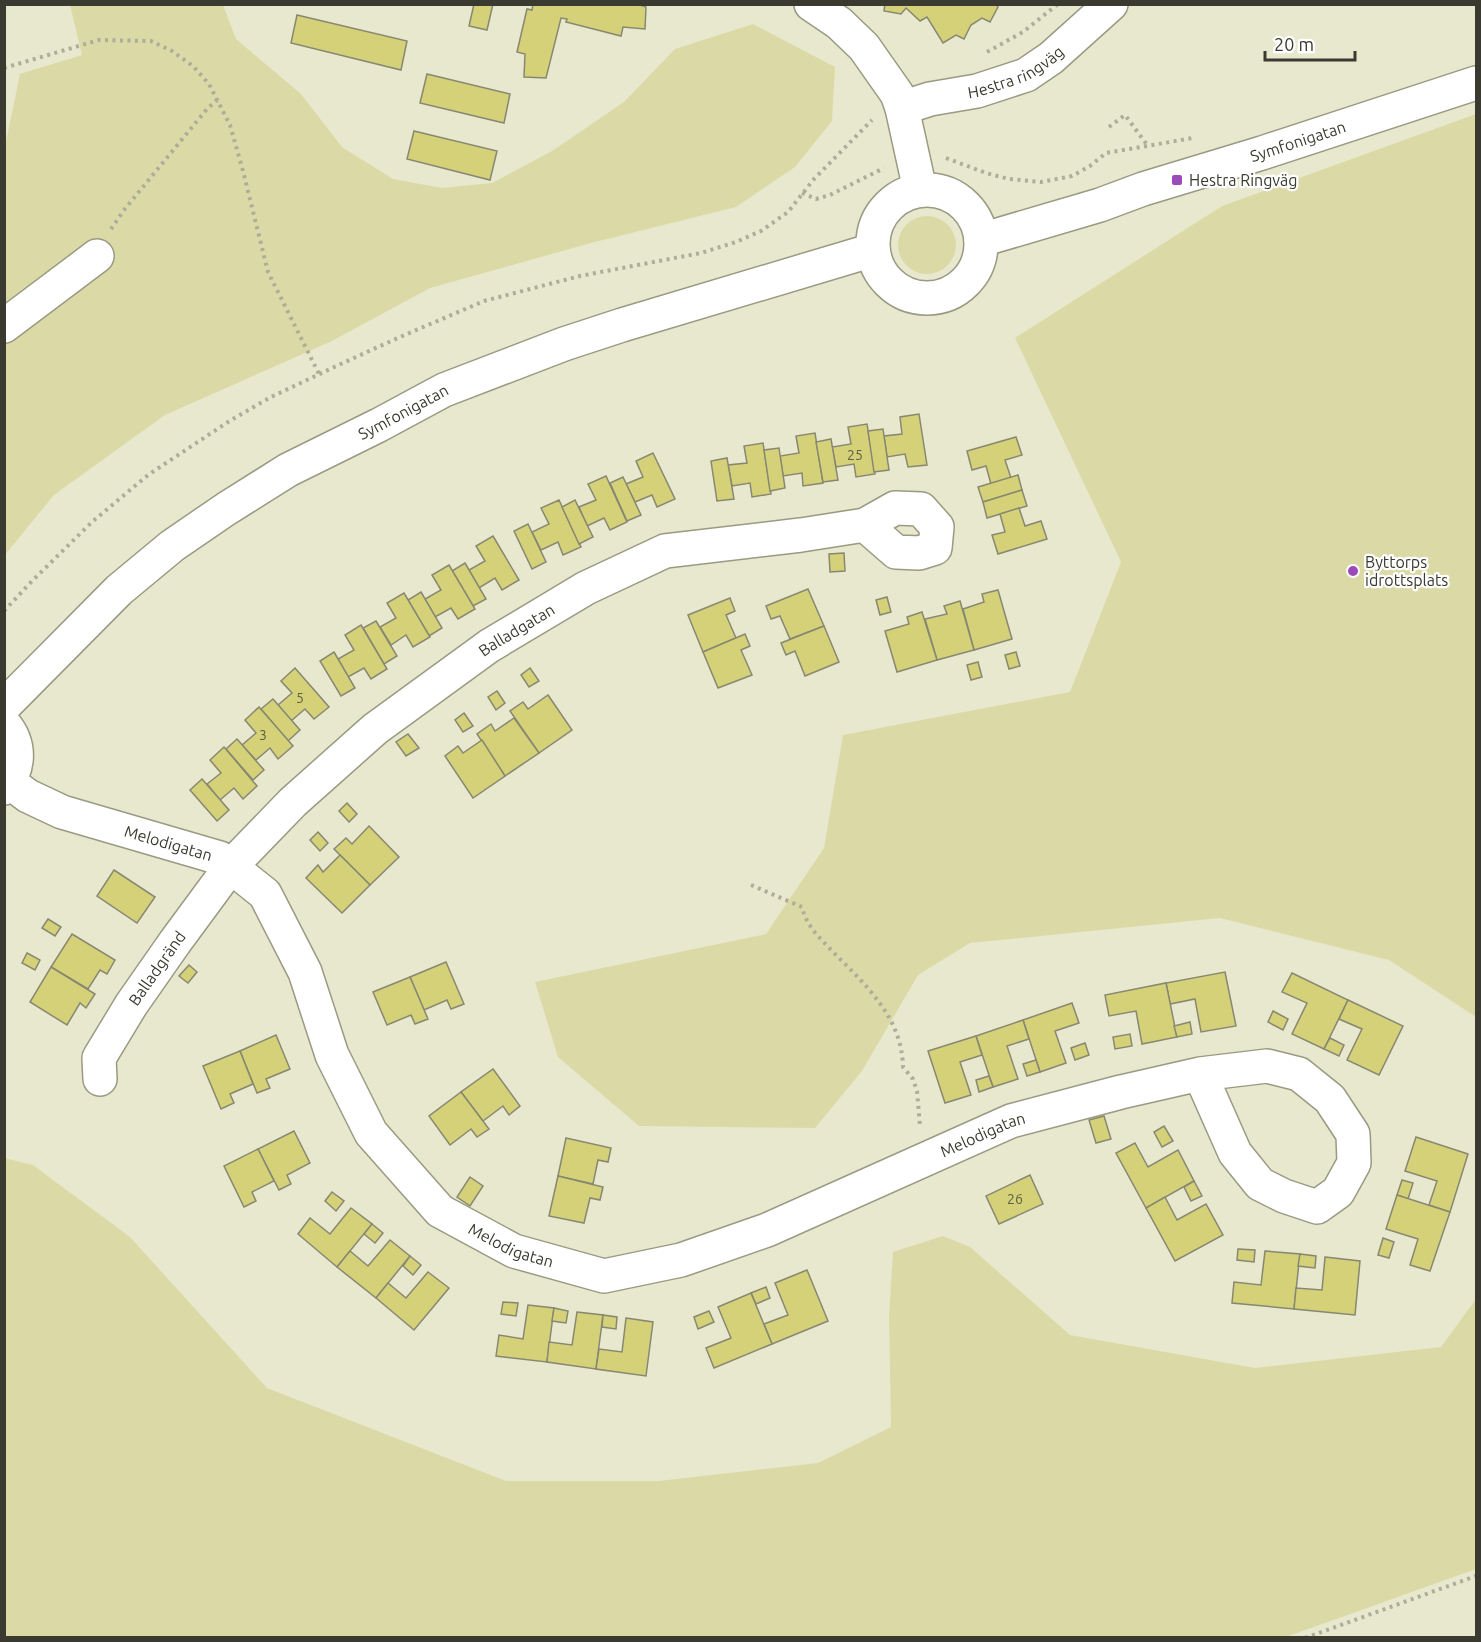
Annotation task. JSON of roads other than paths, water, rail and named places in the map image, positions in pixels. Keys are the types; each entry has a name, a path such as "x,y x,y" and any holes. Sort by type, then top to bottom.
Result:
{"street":[{"path":"811,4 839,23 864,47 899,101 920,190"},
{"name":"Hestra ringväg","path":"899,101 977,91 1026,75 1051,58 1111,4"},
{"name":"Symfonigatan","path":"981,240 1089,208 1476,83"},
{"path":"920,190 939,191 957,199 976,221 981,240 979,260 970,277 956,291 927,298 908,295 891,285 879,269 873,250 873,234 884,210 904,195 920,190"},
{"name":"Symfonigatan","path":"4,706 119,590 137,575 172,546 288,470 444,390 564,344 873,250"},
{"path":"4,326 97,256"},
{"name":"Balladgatan","path":"231,866 292,802 375,729 489,646 586,588 665,551 801,536 865,525"},
{"path":"4,724 14,740 17,754 15,768 7,785"},
{"name":"Melodigatan","path":"7,785 63,812 220,858 231,866 265,894 305,972 332,1055 371,1133 440,1211 514,1251 604,1276 681,1260 767,1230 1011,1121 1200,1074 1267,1066 1299,1074 1330,1099 1353,1134 1354,1163 1338,1192 1317,1207 1284,1196 1260,1184 1235,1153 1200,1074"},
{"name":"Balladgränd","path":"99,1079 99,1058 131,1005 231,866"}],"place":[{"name":"Hestra Ringväg","path":"1177,180"},
{"name":"Byttorps idrottsplats","path":"1353,571"}]}
